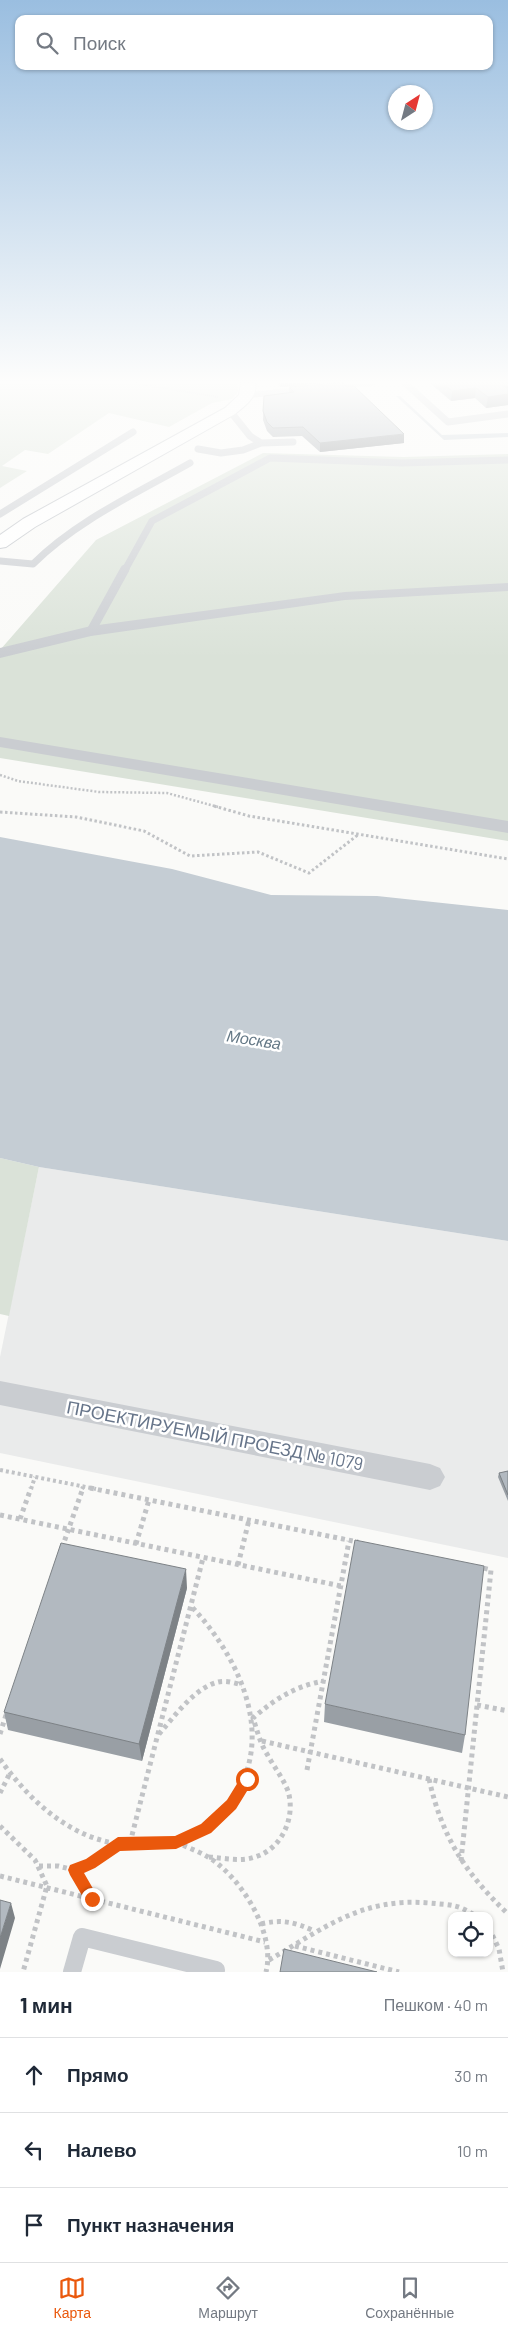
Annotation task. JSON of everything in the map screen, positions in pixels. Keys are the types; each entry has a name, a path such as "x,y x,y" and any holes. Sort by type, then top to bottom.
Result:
{"street":[{"path":"1,542 29,523 110,475"},
{"path":"0,653 91,631 345,596 508,587"},
{"path":"0,742 508,827"},
{"name":"ПРОЕКТИРУЕМЫЙ ПРОЕЗД № 1079","path":"0,1393 430,1477"}],"lane":[{"path":"0,514 63,475"},
{"path":"0,561 26,565 33,564 51,546 115,505 169,475"},
{"path":"91,631 152,521 238,475"},
{"path":"72,1972 82,1936 216,1970 216,1972"}],"path":[{"path":"0,775 18,781 99,792 167,793 249,816 508,860"},
{"path":"0,812 76,817 144,831 190,856 258,852 309,873 360,834"},
{"path":"0,1470 368,1544"},
{"path":"20,1520 35,1477"},
{"path":"59,1558 83,1487"},
{"path":"136,1544 150,1500"},
{"path":"0,1515 341,1586"},
{"path":"238,1565 249,1520"},
{"path":"307,1770 349,1541"},
{"path":"130,1842 203,1558"},
{"path":"461,1861 491,1570 472,1566"},
{"path":"39,1866 58,1866 74,1870 90,1864 118,1844 130,1842 176,1842 209,1856 236,1860 256,1857 272,1849 284,1834 291,1813 288,1794 261,1741 242,1685 226,1650 208,1623 191,1606"},
{"path":"253,1718 280,1696 304,1683 324,1680"},
{"path":"158,1734 198,1694 217,1683 229,1681 242,1685"},
{"path":"477,1704 508,1711"},
{"path":"0,1734 9,1706"},
{"path":"176,1842 206,1829 232,1804 240,1792 247,1779 254,1750 253,1718"},
{"path":"261,1741 508,1797"},
{"path":"0,1759 26,1794 51,1815 83,1833 118,1844"},
{"path":"0,1793 10,1773"},
{"path":"429,1779 434,1808 453,1850 471,1876 508,1914"},
{"path":"0,1826 15,1838 39,1866 47,1888 23,1972"},
{"path":"209,1856 241,1887 260,1916 269,1960 266,1972"},
{"path":"74,1870 92,1899"},
{"path":"0,1876 265,1942"},
{"path":"269,1960 315,1931 341,1918 371,1907 402,1901 459,1906 469,1912"},
{"path":"261,1924 278,1919 297,1923 315,1931"},
{"path":"493,1934 497,1941 503,1964 503,1972"},
{"path":"294,1946 399,1972"}],"shaded area":[{"path":"0,475 21,475 0,488"},
{"path":"221,475 508,475 508,841 0,758 0,650 96,540"},
{"path":"0,1158 39,1167 9,1316 0,1314"},
{"path":"39,1167 508,1241 508,1558 0,1453 0,1357"}],"water":[{"name":"Москва","path":"0,837 172,869 271,895 377,896 508,910 508,1241 39,1167 0,1158"}],"building":[{"path":"508,1471 508,1495 499,1473"},
{"path":"355,1540 484,1566 465,1735 325,1704"},
{"path":"61,1543 186,1569 139,1744 4,1712"},
{"path":"0,1900 11,1903 0,1938"},
{"path":"284,1949 377,1972 280,1972"}],"route":[{"path":"92,1899 74,1870 90,1864 118,1844 130,1842 176,1842 206,1829 232,1804 247,1779"}]}
